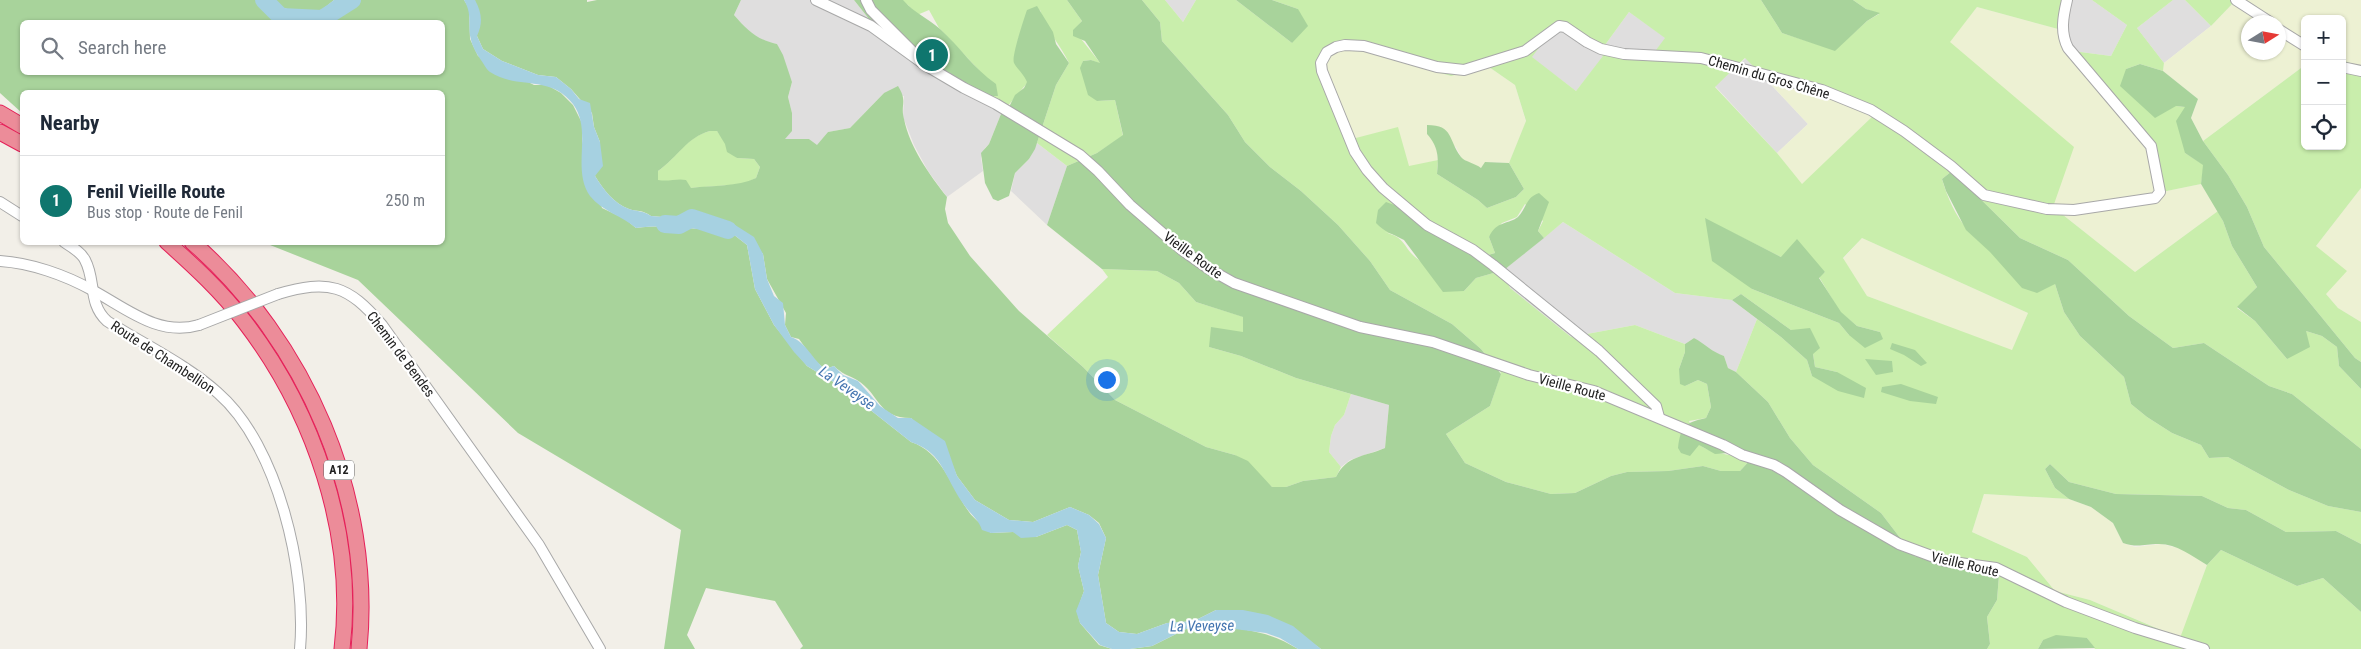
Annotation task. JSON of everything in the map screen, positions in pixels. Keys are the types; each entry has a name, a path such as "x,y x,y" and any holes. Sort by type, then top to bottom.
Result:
{"highway":[{"path":"0,113 20,125"},
{"path":"0,132 20,143"},
{"name":"A12","path":"170,245 203,275 244,320 276,366 310,436 327,484 338,535 344,587 342,649"},
{"name":"A12","path":"195,245 233,282 276,337 303,382 325,430 342,480 354,532 360,586 359,649"}],"street":[{"path":"816,0 871,26 925,64"},
{"path":"866,0 871,10 925,64"},
{"name":"Chemin du Gros Chêne","path":"1659,418 1656,406 1599,351 1493,265 1473,250 1427,225 1378,183 1355,152 1325,82 1321,64 1327,52 1336,46 1355,45 1381,50 1437,67 1464,70 1525,51 1559,26 1566,27 1587,42 1601,49 1624,54 1701,58 1822,90 1871,110 1904,131 1951,166 1984,195 2047,210 2074,210 2155,198 2160,192 2151,146 2068,48 2063,38 2062,32 2067,0"},
{"path":"2236,0 2259,15"},
{"path":"2286,34 2301,43"},
{"name":"Vieille Route","path":"925,64 1080,155 1144,218 1182,250 1209,270 1234,283 1360,327 1433,342 1529,374 1594,391 1723,445 1742,455 1774,465 1840,510 1899,544 1945,561 1996,568 2074,605 2135,628 2204,649"},
{"path":"2346,68 2361,71"},
{"path":"0,202 20,215"},
{"name":"Route de Chambellion","path":"68,245 85,259 91,290 100,315 209,385 232,406 252,436 276,490 292,538 300,593 300,649"},
{"name":"Chemin de Bendes","path":"0,261 32,266 91,290 155,325 171,329 185,329 198,325 278,294 300,288 319,286 341,290 364,304 382,325 539,545 600,649"}],"shaded area":[{"path":"741,0 854,0 869,19 896,31 935,66 980,95 1001,114 981,158 983,171 947,197 928,171 914,145 903,117 904,96 884,93 850,128 828,132 817,146 809,139 784,139 792,113 788,97 792,82 777,44 763,41 748,31 734,15"},
{"path":"1165,0 1196,0 1183,22"},
{"path":"2062,0 2092,0 2127,25 2111,56 2065,50"},
{"path":"2173,0 2185,0 2211,26 2164,63 2137,28"},
{"path":"1629,12 1666,38 1653,54 1605,45"},
{"path":"1559,21 1604,56 1576,91 1531,57"},
{"path":"1746,58 1808,124 1777,153 1715,86"},
{"path":"1037,143 1067,166 1047,225 1011,191 1015,173 1029,159"},
{"path":"1563,222 1675,293 1732,300 1757,319 1736,372 1728,368 1724,356 1712,352 1694,338 1685,344 1635,325 1571,337 1510,288 1504,270"},
{"path":"1351,394 1389,405 1385,448 1350,460 1341,467 1329,452 1331,436 1335,425 1344,415"}],"green space":[{"path":"0,0 258,0 281,20 20,20 20,75 445,75 445,20 320,20 350,0 464,0 469,8 470,39 478,56 534,85 547,85 561,93 573,105 582,123 582,141 602,208 625,219 636,228 672,227 733,234 747,245 755,289 774,325 807,366 840,386 911,442 931,454 945,471 969,512 991,533 1013,532 1036,537 1067,525 1077,530 1081,552 1078,566 1084,591 1077,611 1080,623 1099,645 1112,649 800,649 803,646 775,601 706,588 687,635 695,649 664,649 681,530 518,433 358,280 270,245 445,245 445,90 20,90 20,111 0,93"},
{"path":"274,0 334,0 318,13 289,10"},
{"path":"475,0 587,0 587,2 597,0 741,0 734,15 753,34 777,44 783,55 792,82 788,97 792,113 792,131 785,139 809,139 817,145 828,132 850,128 884,93 898,86 903,96 903,114 907,130 915,150 947,197 945,209 948,223 970,256 1019,311 1083,367 1115,400 1206,447 1235,455 1248,461 1272,487 1286,487 1303,481 1336,477 1345,464 1385,448 1389,405 1296,378 1241,356 1209,347 1211,327 1243,332 1243,317 1196,302 1179,283 1157,271 1102,269 1047,225 1067,166 1097,153 1123,135 1115,100 1097,101 1088,95 1080,68 1083,61 1091,60 1100,63 1085,41 1073,36 1073,30 1082,21 1067,0 1142,0 1160,22 1162,41 1228,115 1245,142 1270,167 1301,191 1338,225 1370,261 1390,290 1452,324 1481,349 1501,374 1490,406 1446,434 1465,463 1506,482 1551,494 1575,493 1611,476 1627,472 1668,471 1703,466 1721,471 1740,471 1751,459 1729,453 1715,454 1699,445 1690,456 1681,453 1678,448 1682,430 1688,424 1706,418 1711,407 1707,384 1698,380 1685,386 1680,384 1679,369 1685,352 1685,344 1694,338 1724,356 1728,368 1736,372 1768,402 1790,438 1813,465 1881,513 1914,556 1999,575 1997,600 1987,617 1990,644 1987,649 1321,649 1314,644 1216,610 1194,621 1167,623 1137,634 1119,632 1106,623 1098,575 1106,538 1099,523 1089,515 1070,507 1033,522 1009,520 975,500 957,476 952,464 911,418 900,417 885,410 865,386 842,373 834,366 825,369 814,360 799,339 791,337 785,325 786,313 767,279 763,254 732,223 651,216 629,209 618,203 605,191 595,176 600,142 594,127 592,113 571,89 556,77 538,75 502,61 483,49 477,36","holes":["717,131 725,144 727,152 737,158 754,159 760,167 756,178 733,184 691,188 686,180 658,180 658,171 688,143 702,134"]},
{"path":"854,0 903,0 940,29 981,72 996,84 998,96 986,96 935,66 896,31 869,19"},
{"path":"895,0 1067,0 1082,21 1074,30 1101,64 1091,60 1083,61 1081,69 1097,101 1115,100 1123,136 1097,153 1067,166 1037,143 1056,85 1069,63 1042,17 1040,10 1024,21 1017,43 1022,71 1028,82 1001,114 980,95 998,96 978,69 939,28 929,10 917,15 908,5"},
{"path":"1142,0 1165,0 1183,22 1196,0 1236,0 1292,43 1298,9 1272,0 1761,0 1782,33 1835,50 1867,21 1879,14 1866,9 1853,0 2062,0 2058,29 1977,7 1950,42 2074,147 2053,207 2135,272 2218,211 2232,246 2257,287 2237,308 2255,321 2287,359 2306,331 2322,336 2337,347 2339,366 2361,389 2361,449 2292,394 2269,386 2204,343 2173,348 2129,316 2068,260 2020,238 1952,171 1942,179 1950,201 1971,234 1985,246 2016,265 2055,284 2064,312 2080,336 2124,377 2131,404 2172,433 2201,445 2209,458 2228,457 2289,490 2328,506 2361,512 2361,544 2336,531 2286,532 2246,510 2228,508 2202,496 2116,494 2069,482 2050,464 2045,469 2055,488 2069,499 1984,494 1972,532 2027,557 2055,591 2090,600 2180,638 2207,565 2221,550 2297,586 2323,578 2361,612 2361,649 2095,649 2087,638 2043,640 2038,649 1987,649 1990,644 1987,617 1997,600 1999,575 1914,556 1881,513 1813,465 1790,438 1768,402 1736,372 1757,319 1807,360 1812,376 1837,372 1815,367 1813,354 1791,330 1741,294 1732,300 1675,293 1563,222 1544,238 1538,231 1543,221 1525,204 1517,217 1502,223 1489,237 1495,253 1487,255 1384,232 1397,237 1414,256 1464,291 1476,278 1504,270 1510,288 1571,337 1635,325 1685,344 1685,352 1679,369 1685,386 1698,380 1707,384 1711,407 1706,418 1689,421 1697,442 1709,450 1751,459 1740,471 1721,471 1703,466 1668,471 1627,472 1611,476 1575,493 1551,494 1506,482 1465,463 1446,434 1490,406 1501,373 1481,349 1452,324 1390,290 1370,261 1338,225 1301,191 1270,167 1245,142 1228,115 1162,41 1160,22","holes":["1629,12 1665,38 1653,54 1605,45","1559,21 1603,56 1576,91 1532,57","1344,51 1365,51 1451,76 1489,67 1515,85 1526,121 1509,163 1524,189 1516,197 1487,208 1478,200 1437,174 1438,160 1409,166 1398,127 1352,139 1324,66 1334,54","1745,58 1765,78 1820,90 1875,114 1802,184 1777,153 1715,87","1705,219 1781,257 1825,272 1819,277 1840,312 1857,326 1880,332 1849,335 1839,323 1752,289","1862,238 2028,313 2012,350 1867,296 1843,258"]},
{"path":"1236,0 1272,0 1298,9 1308,26 1292,43"},
{"path":"1761,0 1853,0 1866,9 1880,13 1867,21 1835,51 1782,33"},
{"path":"2092,0 2173,0 2137,28 2164,63 2163,71 2140,64 2126,69 2176,106 2185,107 2185,153 2204,165 2201,184 2157,193 2149,146 2065,50 2111,56 2127,25"},
{"path":"2185,0 2236,0 2211,26"},
{"path":"2236,0 2361,0 2361,67 2346,61 2346,15 2301,15 2301,68 2203,141 2191,118 2198,99 2163,71 2164,63 2211,26"},
{"path":"1037,6 1053,32 1056,44 1069,63 1056,85 1035,149 1029,159 1015,173 1009,196 998,201 993,199 985,183 981,153 989,144 1001,114 1027,82 1014,63 1014,53 1027,10"},
{"path":"1977,7 2058,29 2149,146 2157,193 2201,184 2218,211 2135,272 2053,207 1949,42"},
{"path":"1338,51 1365,51 1451,76 1489,67 1515,85 1526,122 1509,163 1486,162 1481,168 1462,159 1456,147 1427,134 1436,144 1438,160 1409,167 1352,139 1324,66 1329,57"},
{"path":"2346,61 2361,67 2361,188 2316,246 2347,271 2326,294 2338,308 2361,322 2361,362 2355,358 2264,247 2247,207 2228,175 2203,141 2301,68 2301,150 2346,150"},
{"path":"2140,64 2163,71 2198,99 2191,118 2203,141 2228,175 2247,207 2264,247 2355,358 2361,362 2361,389 2339,366 2337,347 2322,336 2306,331 2310,347 2287,359 2255,321 2237,307 2257,287 2232,246 2223,221 2201,184 2203,165 2185,153 2176,121 2185,107 2176,106 2155,118 2120,86 2126,69"},
{"path":"1765,78 1820,90 1875,114 1802,185 1777,153 1808,124"},
{"path":"1427,125 1436,126 1446,131 1461,157 1481,168 1485,162 1509,163 1524,189 1516,197 1487,208 1478,200 1437,174 1437,152 1427,134"},
{"path":"710,131 717,131 737,158 754,159 760,167 756,178 744,184 691,188 658,181 658,171 694,138"},
{"path":"1952,171 2020,238 2068,260 2129,316 2173,348 2204,343 2269,386 2292,394 2361,449 2361,512 2328,506 2289,490 2228,457 2209,458 2201,445 2172,433 2131,404 2124,377 2080,336 2064,312 2055,284 2037,293 2022,288 1990,252 1966,230 1942,179"},
{"path":"2361,188 2361,322 2338,308 2326,294 2316,246"},
{"path":"1539,193 1549,202 1538,231 1544,238 1504,270 1476,278 1464,291 1443,292 1404,240 1385,231 1376,223 1378,210 1386,202 1414,212 1433,228 1456,234 1488,255 1495,253 1489,237 1495,228 1518,217 1531,197"},
{"path":"1705,218 1781,257 1797,239 1825,272 1819,278 1841,312 1857,326 1880,332 1883,339 1865,348 1849,335 1839,323 1752,289 1712,261"},
{"path":"1862,238 2028,313 2012,351 1867,296 1843,259"},
{"path":"1102,269 1157,271 1179,283 1196,302 1244,317 1243,332 1209,347 1241,356 1296,378 1351,394 1344,415 1335,425 1331,436 1329,452 1341,467 1336,477 1303,481 1286,487 1272,487 1235,455 1206,447 1115,400 1083,367 1047,335 1108,277"},
{"path":"1741,294 1791,330 1810,328 1820,348 1813,354 1815,367 1837,372 1866,388 1864,398 1838,391 1812,376 1807,360 1781,337 1732,300"},
{"path":"1892,343 1915,350 1927,363 1921,366 1890,349"},
{"path":"1865,359 1892,361 1893,372 1876,375"},
{"path":"1901,384 1938,397 1936,404 1910,401 1881,392 1882,387"},
{"path":"2050,464 2069,482 2116,494 2202,496 2228,508 2246,510 2286,532 2336,531 2361,544 2361,612 2323,578 2297,586 2221,550 2207,565 2172,546 2123,543 2113,523 2091,507 2069,499 2055,488 2045,469"},
{"path":"1984,494 2069,499 2091,507 2113,523 2123,543 2135,547 2161,544 2183,549 2207,565 2181,638 2090,600 2055,591 2027,557 1972,532"},
{"path":"1219,627 1260,633 1279,639 1298,649 1130,649 1152,646 1186,629"},
{"path":"2056,635 2087,638 2095,648 2038,649 2043,640"}],"water":[{"path":"258,0 274,0 289,10 318,13 334,0 350,0 320,20 281,20"},
{"path":"464,0 475,0 479,9 481,22 477,36 483,49 502,61 538,75 556,77 571,89 579,99 590,103 594,127 600,142 603,166 595,176 609,196 629,209 651,216 732,223 754,237 763,254 767,279 774,296 783,303 785,325 791,337 801,342 825,369 834,366 843,375 858,381 880,406 898,418 911,418 945,441 957,476 975,500 1009,520 1033,522 1070,507 1089,515 1099,524 1106,538 1098,575 1106,623 1119,632 1137,634 1167,623 1194,621 1216,610 1243,610 1268,615 1293,626 1321,649 1298,649 1280,638 1266,633 1219,627 1186,629 1152,646 1112,649 1100,645 1080,623 1076,611 1084,591 1078,566 1081,552 1077,530 1067,525 1036,537 1021,538 1013,532 991,533 982,530 958,496 942,466 929,451 911,442 840,386 807,366 794,352 774,325 755,289 747,245 733,234 672,227 636,228 595,201 590,196 582,174 581,126 579,115 573,104 564,95 544,85 511,80 489,71 472,43 469,15"}],"waterway":[{"name":"La Veveyse","path":"264,0 281,17 322,19 352,0"},
{"name":"La Veveyse","path":"665,224 679,225 692,218 728,230"}],"place":[{"name":"Fenil Vieille Route","path":"932,55"}]}
